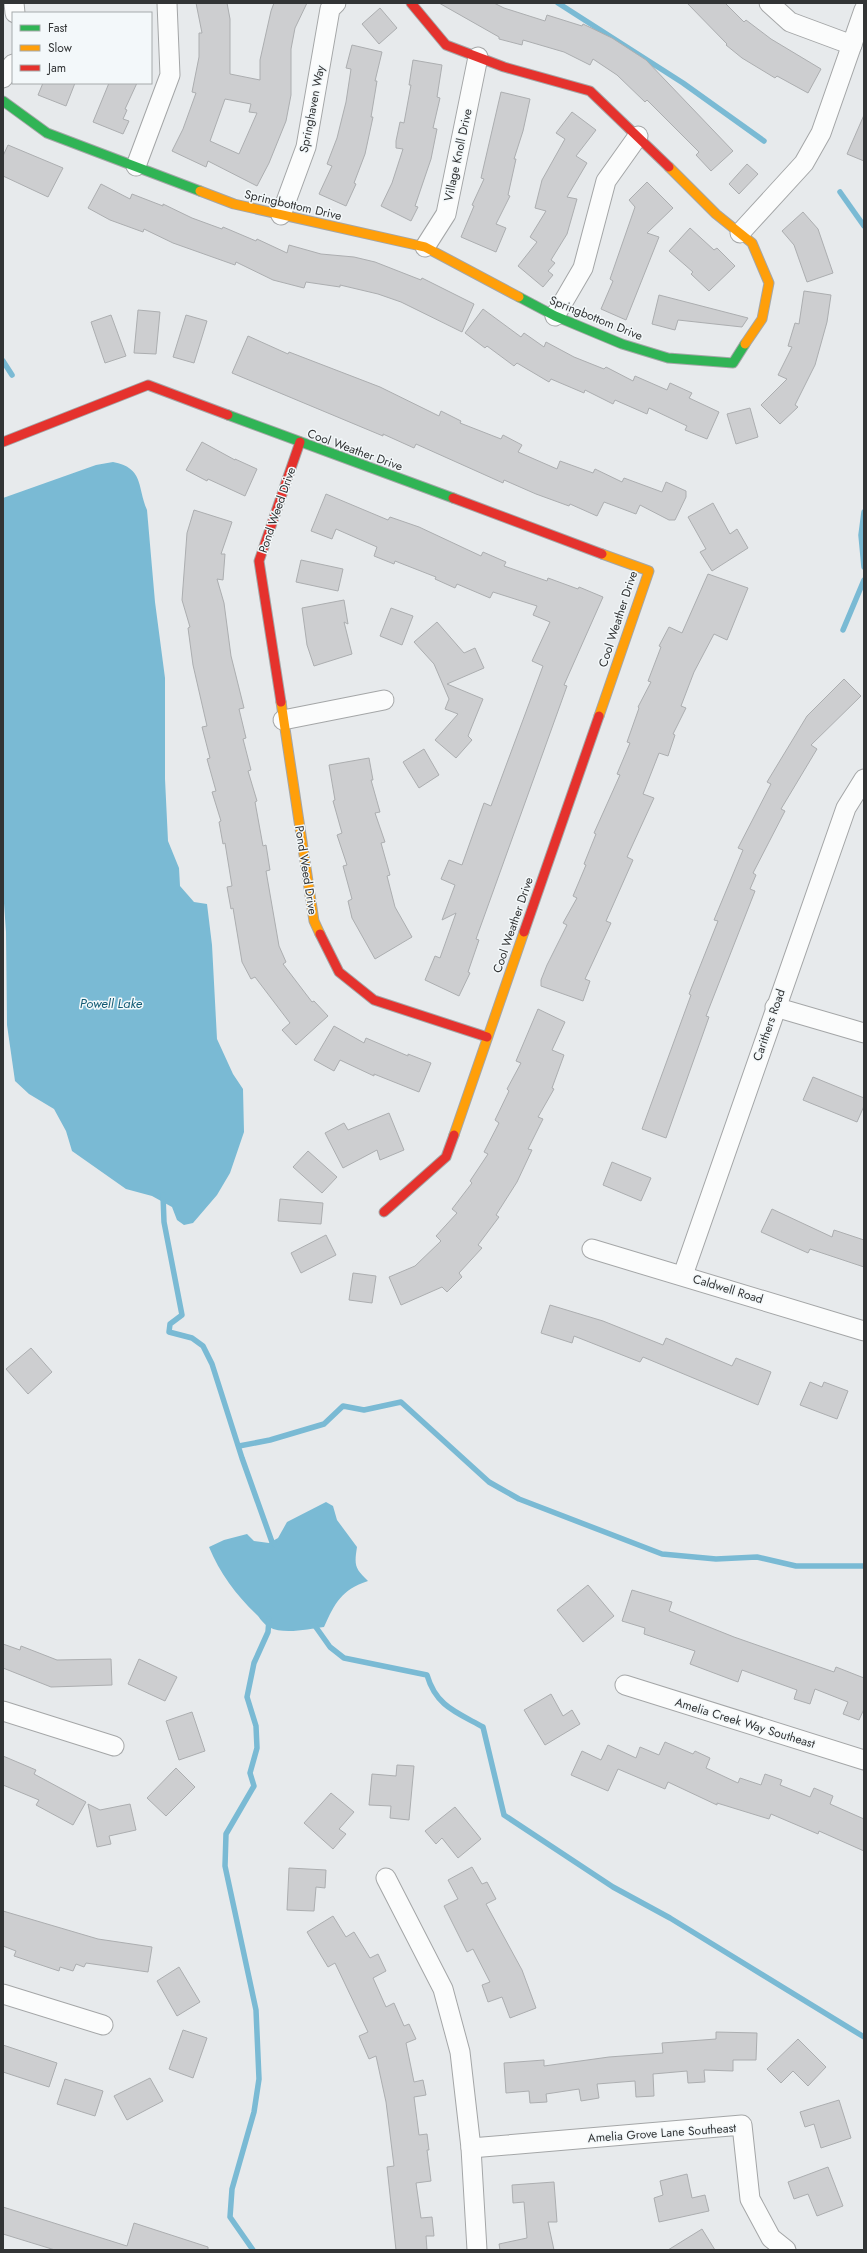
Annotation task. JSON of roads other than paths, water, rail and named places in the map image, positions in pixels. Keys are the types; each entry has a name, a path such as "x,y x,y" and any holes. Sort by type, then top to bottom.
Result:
{"street":[{"path":"136,166 170,75 167,3"},
{"name":"Springhaven Way","path":"281,215 306,147 330,10 336,3"},
{"name":"Springbottom Drive","path":"3,101 47,133 234,204 425,248 555,316 622,344 668,358 733,363 762,319 769,283 752,243 716,214 638,136 590,92 504,67 446,45 411,3"},
{"path":"769,3 790,22 852,45"},
{"path":"740,234 804,163 821,133 864,10"},
{"name":"Village Knoll Drive","path":"425,248 446,214 478,57"},
{"path":"3,78 12,65"},
{"path":"555,316 583,268 606,181 638,136"},
{"name":"Cool Weather Drive","path":"3,442 148,385 649,571 446,1157 384,1212"},
{"name":"Pond Weed Drive","path":"300,442 259,561 314,921 339,972 374,1000 487,1037"},
{"path":"283,720 384,700"},
{"name":"Carithers Road","path":"683,1275 775,1007 846,808 864,779"},
{"path":"775,1007 864,1033"},
{"name":"Caldwell Road","path":"592,1249 683,1275 864,1331"},
{"name":"Amelia Creek Way Southeast","path":"625,1685 864,1760"},
{"path":"3,1711 114,1746"},
{"path":"386,1878 443,1989 460,2052 471,2148 478,2250"},
{"path":"3,1994 103,2025"},
{"name":"Amelia Grove Lane Southeast","path":"471,2148 742,2126 750,2199 771,2238 786,2250"}],"water":[{"name":"Powell Lake","path":"113,462 123,465 135,473 147,510 155,602 165,678 165,779 168,841 179,868 180,886 194,902 207,904 212,945 217,1039 233,1074 243,1089 244,1132 230,1173 217,1195 193,1223 184,1225 177,1220 172,1207 152,1196 126,1189 72,1151 66,1131 54,1109 29,1094 15,1081 7,1025 6,932 3,889 3,498 96,465"},
{"path":"326,1502 333,1506 337,1520 357,1547 356,1566 360,1573 368,1581 351,1589 340,1598 324,1627 281,1631 269,1627 243,1601 230,1584 218,1566 209,1547 224,1540 247,1534 254,1541 269,1543 278,1538 287,1522"}],"waterway":[{"path":"558,3 683,83 764,141"},
{"path":"840,192 864,226"},
{"path":"3,361 12,375"},
{"path":"864,512 861,535 864,567"},
{"path":"843,630 864,580"},
{"path":"163,1195 164,1222 182,1315 170,1324 169,1332 192,1338 203,1346 212,1364 242,1458 272,1542 277,1546"},
{"path":"239,1446 270,1440 324,1424 343,1406 364,1410 401,1402 489,1482 519,1499 662,1554 716,1559 757,1557 796,1566 864,1566"},
{"path":"253,2250 230,2217 232,2189 254,2112 259,2079 256,2010 225,1866 226,1834 254,1786 250,1773 257,1748 256,1726 247,1697 254,1663 268,1632 269,1619"},
{"path":"313,1623 330,1647 344,1658 427,1675 436,1694 448,1707 483,1727 504,1815 613,1887 670,1918 864,2037"}]}
